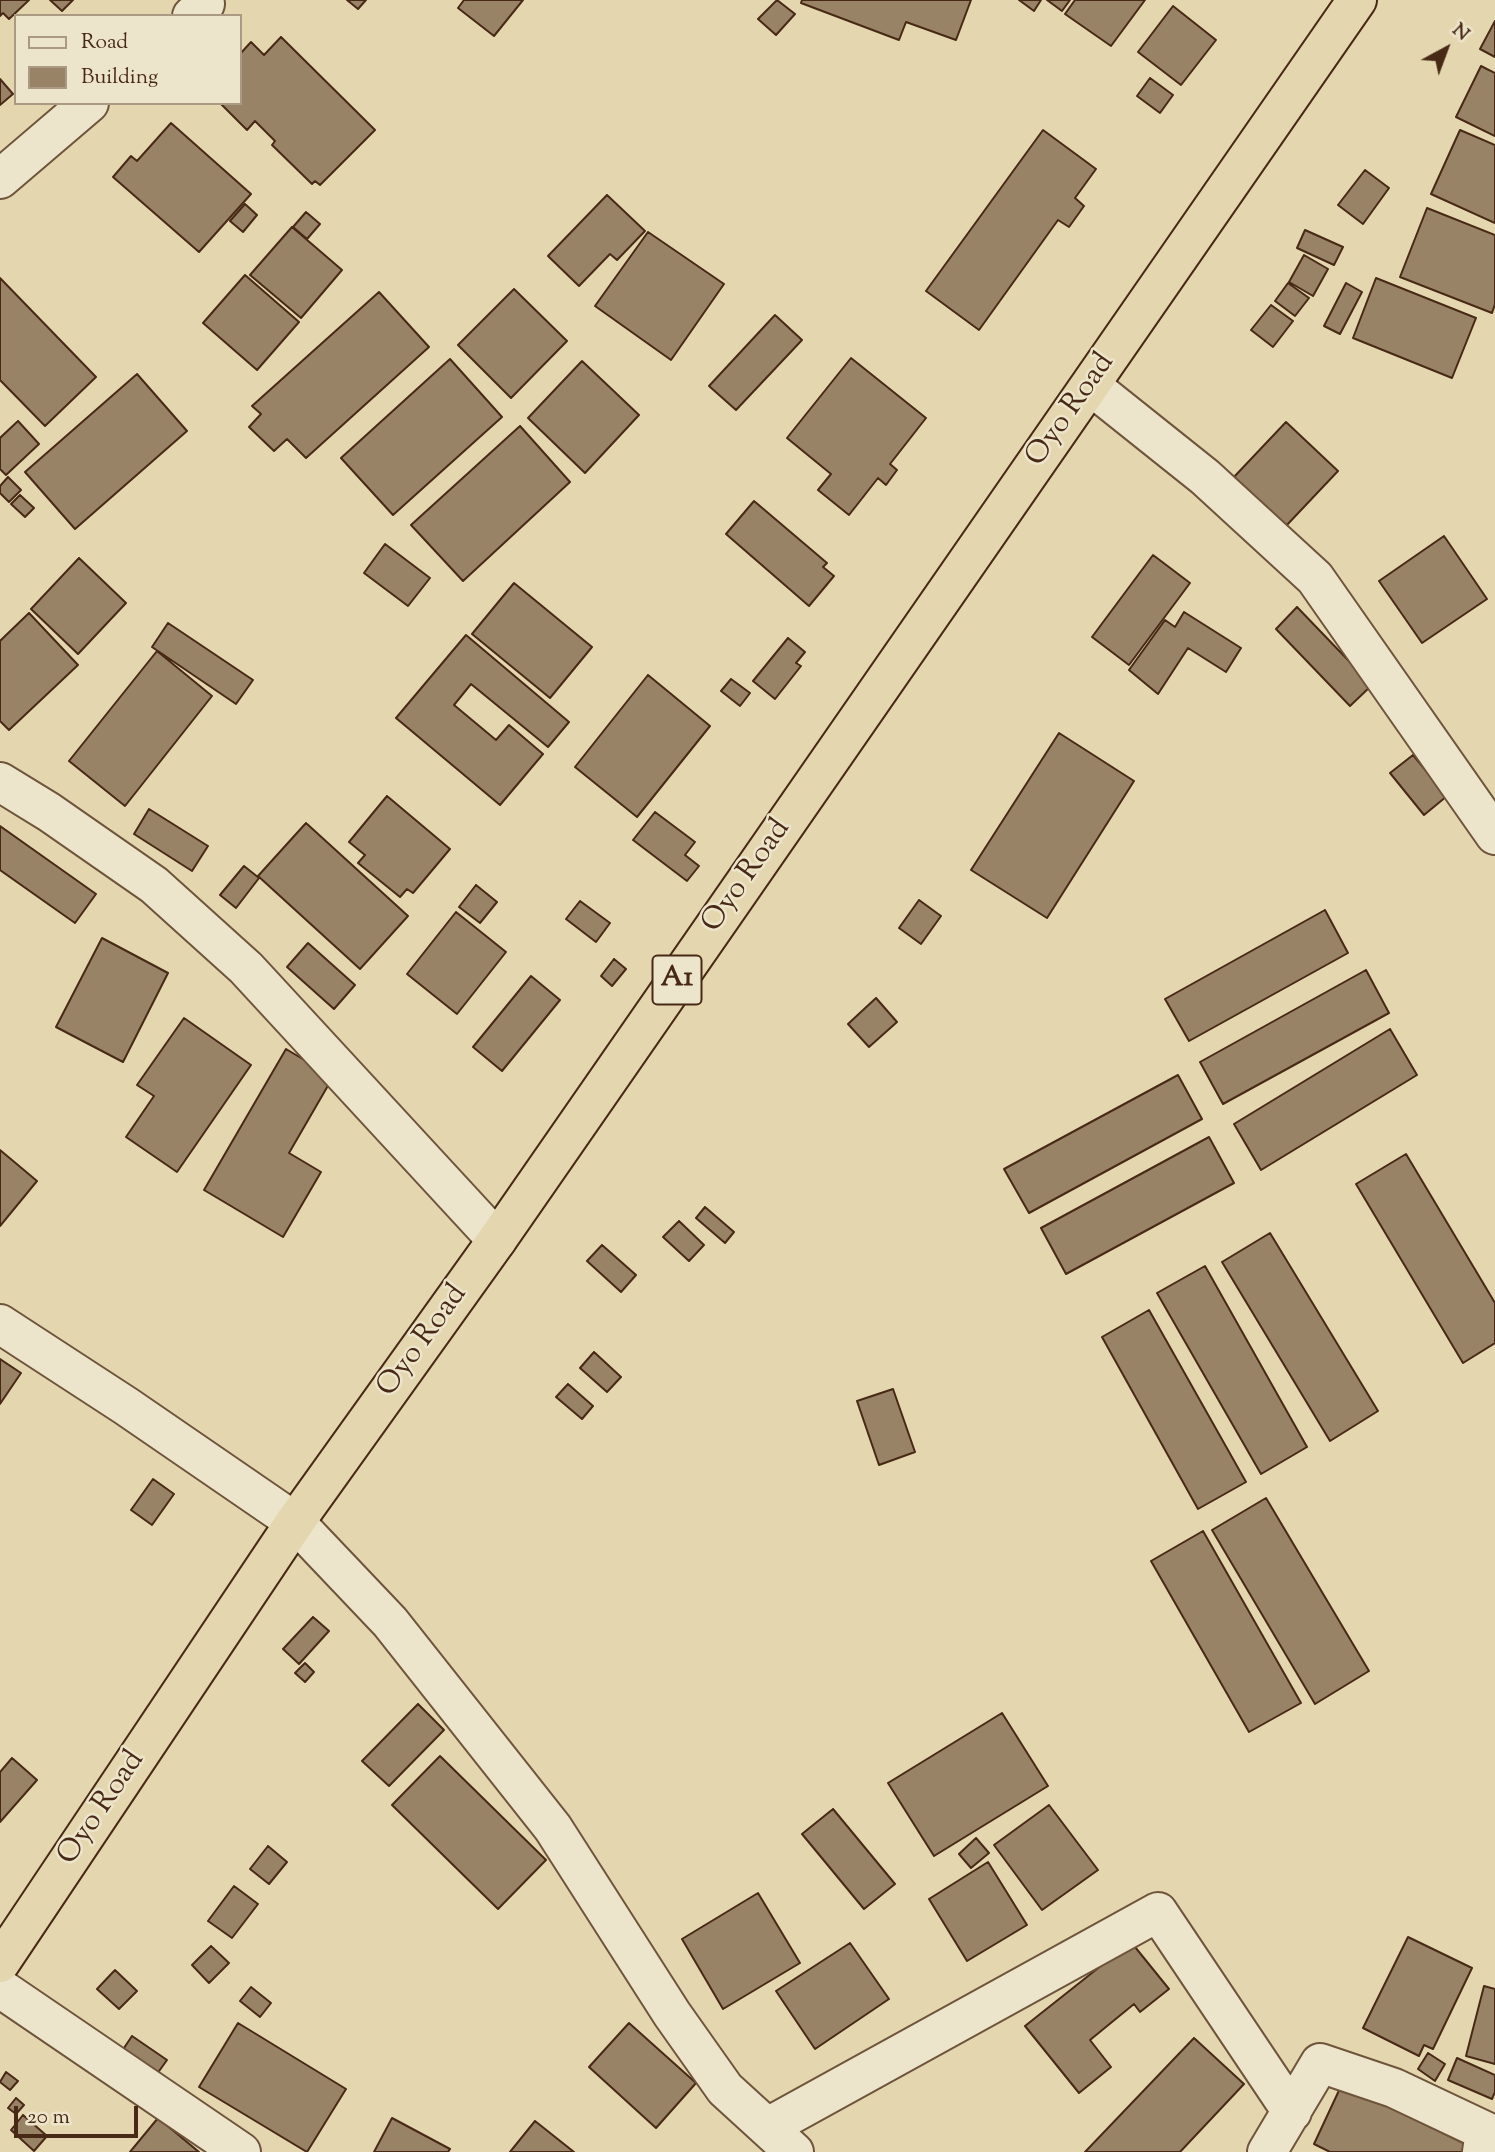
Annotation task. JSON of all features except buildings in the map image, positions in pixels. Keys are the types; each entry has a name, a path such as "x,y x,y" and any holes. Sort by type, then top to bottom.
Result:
{"highway":[{"name":"Oyo Road","path":"0,1963 295,1522 496,1240 1357,0"}],"street":[{"path":"0,179 87,105"},
{"path":"1090,386 1205,477 1315,578 1495,835"},
{"path":"0,782 154,885 246,968 496,1240"},
{"path":"0,1324 295,1522 390,1622 552,1828 672,2014 725,2089 781,2140 1158,1912 1292,2112"},
{"path":"0,1988 241,2152"},
{"path":"1267,2152 1320,2063 1394,2088 1485,2131 1482,2152"}]}
